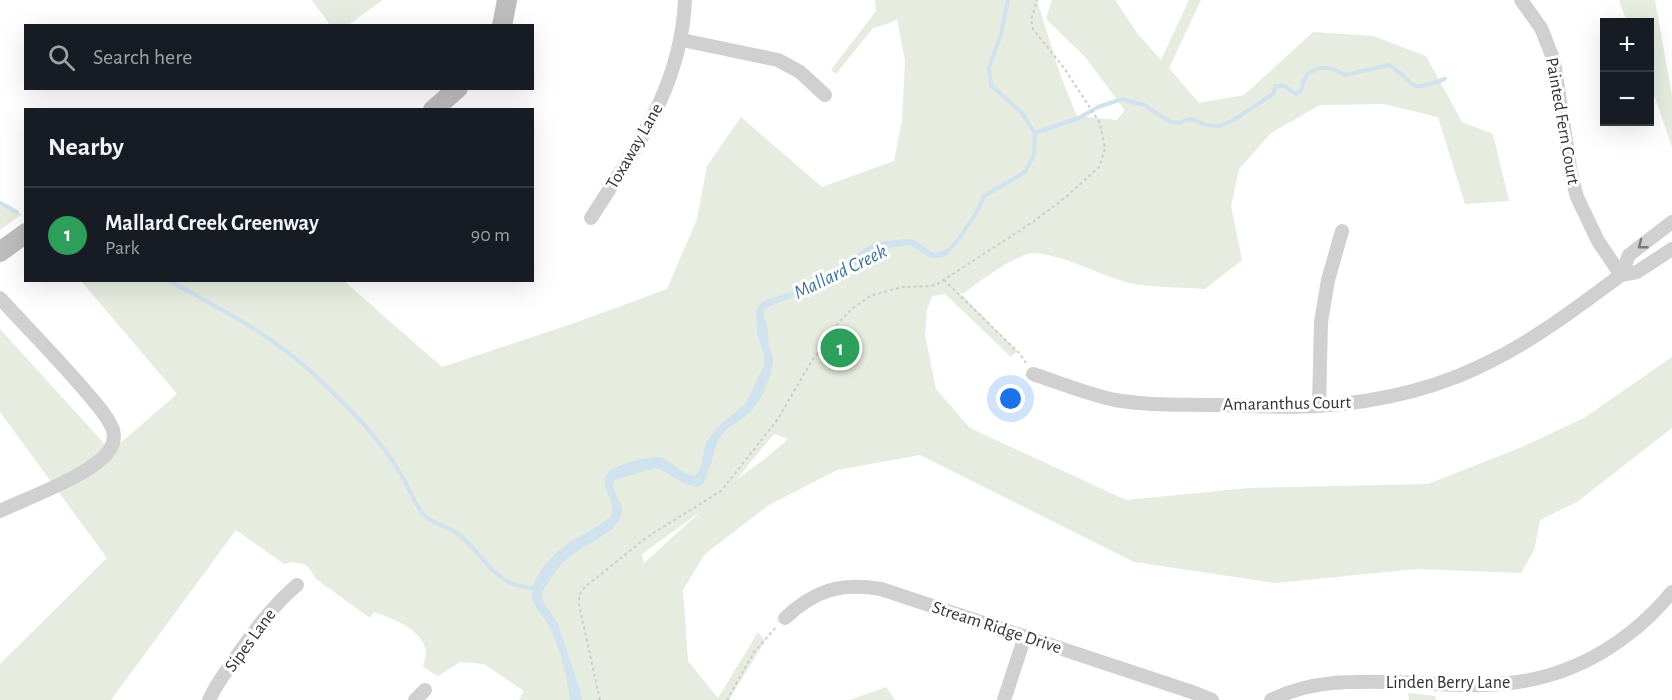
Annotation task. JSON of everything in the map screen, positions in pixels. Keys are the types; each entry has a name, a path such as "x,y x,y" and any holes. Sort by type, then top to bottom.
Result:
{"main road":[{"path":"502,24 507,0"},
{"path":"435,108 456,90"},
{"path":"0,252 24,234"}],"street":[{"name":"Toxaway Lane","path":"591,218 649,128 670,79 682,40 685,0"},
{"name":"Painted Fern Court","path":"1521,0 1542,28 1554,61 1571,174 1577,197 1598,241 1621,275"},
{"path":"682,40 778,60 800,72 825,94"},
{"name":"Amaranthus Court","path":"1621,275 1629,255 1672,222"},
{"path":"1319,406 1321,322 1328,280 1342,231"},
{"name":"Amaranthus Court","path":"1033,374 1096,395 1145,404 1319,406 1383,398 1420,389 1493,361 1539,334 1621,275 1637,272 1672,249"},
{"path":"0,298 69,372 106,417 114,435 111,448 96,463 77,475 0,511"},
{"name":"Sipes Lane","path":"209,700 220,680 269,612 297,585"},
{"name":"Stream Ridge Drive","path":"785,618 802,603 821,593 844,586 863,585 1025,636 1212,700"},
{"name":"Linden Berry Lane","path":"1271,700 1287,692 1311,693 1349,681 1491,684 1533,679 1589,660 1614,645 1639,627 1672,592"},
{"path":"1004,700 1025,636"}],"path":[{"path":"600,700 579,605 581,591 646,537 721,491 778,419 808,367 839,322 853,308 876,294 903,287 932,286 944,280 1033,222 1100,167 1105,149 1100,123 1064,68 1033,29 1031,20 1037,0"},
{"path":"944,280 1020,354 1033,374"},
{"path":"727,700 754,652 785,618"}],"shaded area":[{"path":"312,0 383,0 349,24 329,24"},
{"path":"875,0 1037,0 1061,77 1077,116 1117,120 1124,111 1123,108 1086,58 1046,19 1052,0 1115,0 1137,33 1161,60 1189,0 1201,0 1169,68 1199,103 1244,95 1313,32 1373,36 1426,56 1462,122 1493,134 1509,201 1465,204 1438,117 1384,104 1320,105 1271,133 1239,169 1231,206 1242,260 1205,289 1135,284 1115,279 1057,257 1034,253 1027,254 997,269 963,294 955,288 1017,351 1011,357 945,294 932,296 927,310 925,335 936,389 970,428 1126,500 1249,488 1428,484 1522,447 1584,418 1672,357 1672,428 1577,502 1540,520 1534,550 1521,573 1416,569 1276,583 1134,562 920,455 837,470 769,505 705,554 683,590 688,661 718,698 758,632 765,641 729,700 519,700 524,691 484,664 460,662 438,676 423,667 426,652 424,644 413,631 398,621 374,612 370,618 316,579 304,564 292,562 284,564 236,530 111,700 0,700 0,664 107,558 0,412 0,329 111,451 177,394 82,282 345,282 442,367 667,289 697,219 707,166 741,117 822,187 894,161 902,121 905,61 897,19 873,28 836,74 831,70 876,11","holes":["774,434 788,439 766,458 736,480","698,514 644,563 642,554"]},
{"path":"1619,0 1655,0 1672,95 1672,147 1654,95 1654,18 1626,18"},
{"path":"0,206 22,214 0,230"},
{"path":"886,687 895,700 850,700"},
{"path":"1408,693 1435,696 1436,700 1409,700"}],"water":[{"path":"915,240 935,253 947,249 949,254 932,258 910,245 875,250 854,267 815,289 764,310 773,359 768,381 751,412 721,435 706,479 701,486 690,486 655,468 614,480 613,488 623,510 619,521 610,531 560,565 542,592 543,601 558,624 581,693 582,700 570,700 557,645 548,624 535,605 532,590 540,572 557,552 611,516 612,506 605,485 606,475 609,471 624,464 658,457 667,460 687,474 696,475 700,469 706,442 719,426 746,403 764,365 764,354 757,333 756,312 759,305 765,300 803,289 875,242"}],"waterway":[{"name":"Mallard Creek","path":"946,253 975,215 984,196 1025,172 1034,155 1035,133 1022,113 991,85 989,68 1001,34 1008,0"},
{"path":"1035,133 1079,118 1098,107 1122,99 1144,105 1171,122 1179,123 1189,119 1205,125 1219,126 1232,121 1273,94 1276,86 1284,86 1296,94 1301,91 1303,82 1312,71 1324,68 1345,75 1389,65 1417,86 1445,79"},
{"path":"0,203 17,212"},
{"path":"171,282 251,327 309,369 375,438 403,478 426,517 457,533 503,579 517,585 537,589"}],"place":[{"name":"Mallard Creek Greenway","path":"840,348"}]}
